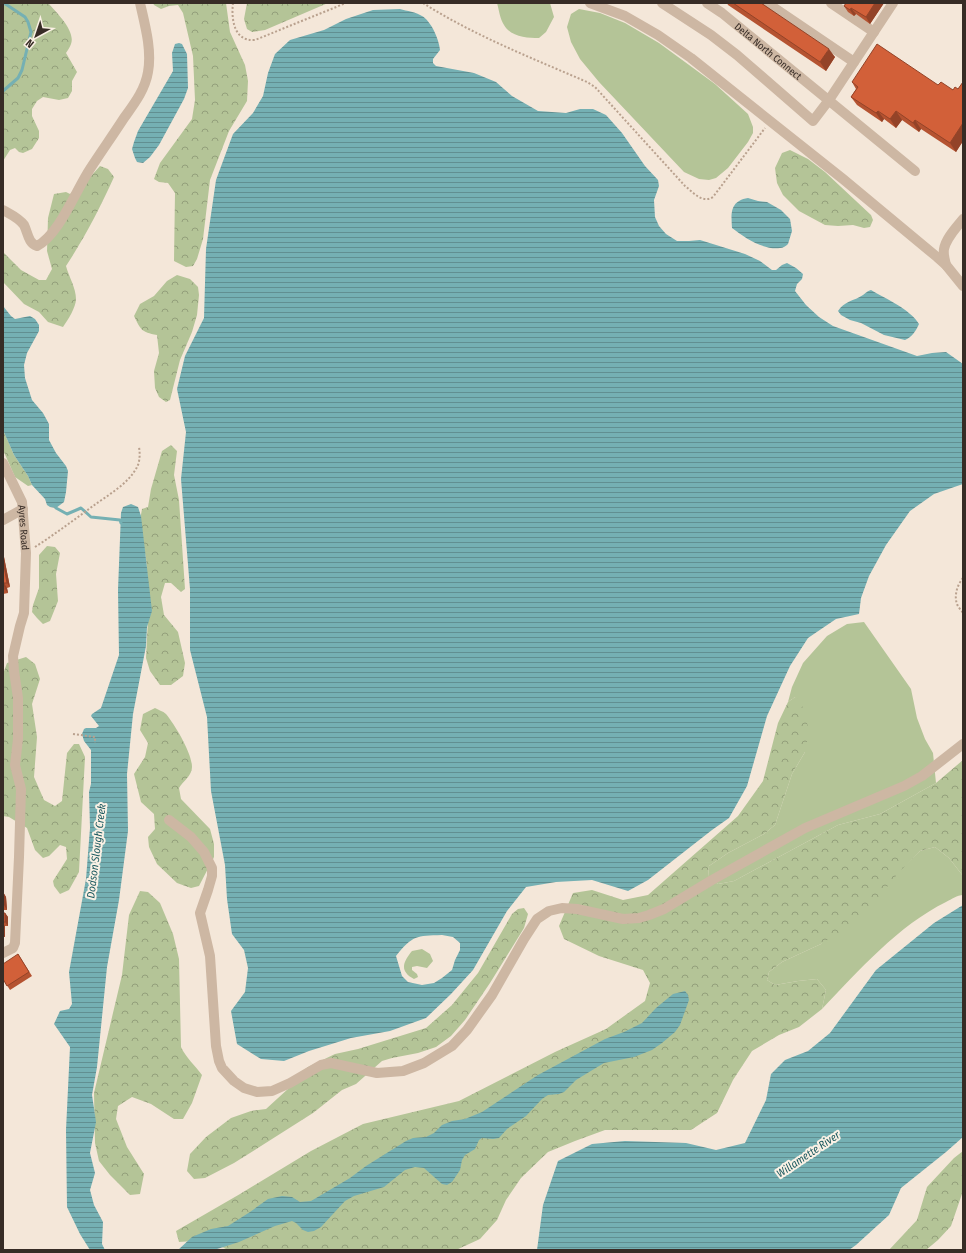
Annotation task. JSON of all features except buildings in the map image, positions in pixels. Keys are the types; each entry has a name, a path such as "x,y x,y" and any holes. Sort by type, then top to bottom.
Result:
{"street":[{"path":"3,210 23,224 30,241 34,245 37,246 44,242 54,230 89,170 131,109 145,84 149,61 148,41 140,3"},
{"path":"590,3 625,16 658,35 691,58 849,184 946,265 963,286"},
{"path":"662,3 711,34 813,121 829,100 893,3"},
{"name":"Delta North Connect","path":"709,3 915,171"},
{"path":"767,3 854,62"},
{"path":"832,3 874,32"},
{"path":"946,265 943,255 944,249 948,240 963,219"},
{"name":"Ayres Road","path":"3,463 22,502 26,553 24,613 13,656 18,698 18,738 15,764 21,789 15,943 13,948 3,953"},
{"path":"3,520 23,509"},
{"path":"169,820 191,837 204,852 212,868 212,876 200,913 210,956 216,1046 219,1061 222,1068 234,1081 244,1088 256,1092 272,1091 290,1083 321,1065 326,1064 335,1064 377,1073 403,1071 424,1063 452,1046 467,1030 492,995 537,919 549,911 562,908 577,909 623,919 639,918 664,909 712,880 805,828 904,786 922,776 963,744"}],"path":[{"path":"232,3 232,19 237,32 251,41 346,3"},
{"path":"423,3 482,36 588,82 595,87 685,186 698,197 710,199 713,197 771,121"},
{"path":"26,553 56,533 130,477 138,466 140,456 139,447"},
{"path":"963,578 960,581 956,593 957,604 963,613"},
{"path":"73,734 95,737 95,743"}],"green space":[{"path":"3,3 48,3 60,16 71,33 71,44 66,53 77,72 72,81 72,91 68,98 59,100 43,97 37,101 32,109 32,116 39,131 39,138 32,149 23,153 19,152 15,148 10,150 3,161"},
{"path":"153,3 226,3 230,32 245,65 248,81 247,101 229,131 210,180 203,239 197,259 193,266 186,267 174,261 175,193 168,183 159,182 154,179 160,163 192,119 195,100 193,56 183,13 178,5 161,9"},
{"path":"247,3 328,3 265,30 252,32 247,29 244,19"},
{"path":"497,3 550,3 554,17 546,32 539,38 520,36 511,32 504,25"},
{"path":"579,9 600,13 625,23 659,43 715,84 748,114 753,127 753,133 728,168 716,178 709,180 699,179 684,172 599,82 580,59 571,42 567,27 571,14"},
{"path":"790,150 808,159 825,172 871,215 873,220 870,227 864,228 853,225 825,225 799,211 783,195 777,183 775,168 782,153"},
{"path":"100,166 108,169 114,177 92,222 66,266 74,287 76,302 63,327 48,322 39,312 24,304 3,282 3,252 21,270 39,280 46,280 52,269 47,251 48,218 54,194 66,192 70,194"},
{"path":"177,275 190,279 198,287 199,295 197,315 192,332 180,360 170,400 166,402 159,397 155,388 154,371 159,353 157,335 142,330 134,316 140,304 154,296 167,281"},
{"path":"3,430 14,455 28,476 32,485 28,486 15,477 3,450"},
{"path":"171,445 177,451 174,475 179,500 185,589 181,592 171,583 165,583 161,597 164,615 178,632 185,663 183,676 171,685 160,685 150,671 146,658 149,600 146,558 139,526 142,509 148,507 151,489 162,451"},
{"path":"47,546 55,547 60,553 56,574 58,601 50,621 43,624 32,612 39,588 39,555"},
{"path":"864,622 911,689 917,718 925,739 933,753 936,783 880,814 838,825 734,881 718,884 708,877 709,866 728,853 764,834 775,825 792,774 805,752 795,697 788,702 792,687 803,663 827,636 847,624"},
{"path":"26,657 35,664 40,679 32,704 37,737 34,777 44,800 55,806 62,801 67,753 74,744 79,744 85,757 79,872 69,890 60,894 54,886 53,881 67,859 66,847 60,845 49,856 43,858 35,850 27,828 9,817 3,816 3,674 7,663"},
{"path":"795,697 801,702 809,730 805,752 792,774 775,825 764,834 728,853 709,866 708,877 718,884 734,881 838,825 880,814 936,783 963,760 963,876 949,858 935,847 920,851 900,871 855,923 821,944 782,962 769,972 767,980 775,985 817,979 826,990 822,1009 799,1027 779,1035 752,1051 733,1080 717,1113 691,1130 605,1130 548,1152 521,1178 506,1200 497,1220 480,1239 456,1250 228,1250 208,1240 179,1242 176,1231 311,1151 363,1124 459,1101 555,1052 606,1029 645,1001 650,983 643,970 599,956 564,939 559,926 573,893 592,890 623,900 648,895 738,816 763,781 778,723 788,702"},
{"path":"155,708 166,714 186,747 191,761 192,770 179,788 181,799 210,829 214,844 214,857 199,886 191,888 177,883 157,864 149,847 148,837 155,829 154,814 141,802 134,774 145,757 148,743 140,730 143,714"},
{"path":"935,847 949,858 963,876 963,895 954,897 912,923 880,950 822,1009 826,990 817,979 775,985 767,980 769,972 782,962 821,944 920,851"},
{"path":"140,891 148,892 160,903 173,934 179,959 181,1047 185,1055 202,1075 192,1103 183,1119 174,1119 151,1104 132,1097 118,1106 116,1119 127,1147 144,1174 140,1194 130,1195 110,1175 99,1161 95,1143 94,1093 122,975 129,915"},
{"path":"524,908 528,914 524,928 465,1020 451,1036 436,1047 418,1053 382,1061 356,1084 342,1090 313,1113 234,1163 205,1178 194,1179 187,1171 190,1154 206,1137 231,1118 251,1111 266,1109 289,1088 298,1074 308,1067 335,1054 358,1049 426,1028 452,1005 478,973 512,914 518,909"},
{"path":"422,949 430,954 433,961 427,968 417,966 412,967 412,970 418,977 414,979 406,973 404,966 406,959 412,951"},
{"path":"963,1151 963,1191 951,1226 926,1250 889,1250 917,1220 927,1187 954,1158"}],"water":[{"path":"400,9 425,18 434,31 440,50 433,59 433,63 436,66 474,73 496,82 512,96 538,111 566,113 580,109 593,109 606,115 622,133 645,166 658,180 659,186 654,200 655,217 659,226 666,234 677,241 700,240 745,254 760,261 772,270 776,270 787,263 803,274 802,279 797,284 795,291 806,305 819,317 833,326 917,356 946,352 963,364 963,484 934,494 910,511 886,545 869,576 861,598 859,614 836,619 808,638 790,666 767,716 747,786 729,818 648,880 628,891 592,880 556,882 526,887 507,911 473,970 426,1018 390,1031 351,1038 309,1051 284,1061 261,1059 237,1044 231,1011 245,992 248,968 244,950 232,934 227,899 225,865 211,791 207,717 190,650 190,589 181,479 186,432 177,389 185,356 204,318 206,249 216,180 233,134 253,113 263,96 268,73 275,54 290,40 324,30 346,19 373,10","holes":["442,935 453,937 460,943 460,950 452,970 442,978 434,983 422,985 408,982 402,976 396,956 411,940 426,936"]},
{"path":"175,44 182,44 187,54 188,88 184,99 159,145 150,157 143,163 137,162 132,149 134,142 138,131 173,71 172,53"},
{"path":"748,198 767,202 781,210 790,219 792,231 788,244 781,248 767,247 748,239 732,228 733,208 738,202"},
{"path":"871,290 897,305 915,319 919,324 910,337 905,340 884,335 861,323 850,320 841,315 838,311 846,303"},
{"path":"3,306 15,319 30,316 35,319 39,325 39,331 27,353 24,365 25,378 32,400 43,413 49,424 49,440 68,471 64,502 56,508 47,505 45,499 32,485 28,476 14,455 3,430"},
{"path":"131,504 138,507 141,516 152,611 147,627 146,646 133,714 127,774 128,831 119,900 107,967 97,1067 92,1095 96,1122 90,1153 95,1173 90,1190 94,1205 103,1222 102,1244 105,1250 90,1250 80,1234 67,1207 66,1130 70,1047 54,1024 60,1011 69,1009 72,1004 69,972 86,879 90,828 89,792 91,784 91,750 84,741 82,734 86,728 96,728 99,726 91,716 101,708 119,655 118,590 121,513 123,507"},
{"name":"Willamette River","path":"963,905 963,1137 901,1188 889,1215 856,1245 849,1250 537,1250 543,1205 558,1161 592,1144 625,1141 686,1143 716,1150 745,1143 766,1100 771,1074 785,1060 808,1051 830,1033 876,970 934,923"},
{"path":"685,991 689,1000 680,1025 675,1032 662,1043 652,1050 634,1057 604,1063 576,1080 564,1092 548,1095 542,1099 526,1116 507,1129 499,1138 482,1138 479,1140 475,1149 465,1155 462,1160 460,1170 452,1182 447,1185 442,1184 424,1168 415,1167 405,1170 384,1187 354,1196 345,1201 321,1227 314,1231 308,1232 303,1230 292,1221 275,1226 239,1242 214,1250 178,1250 192,1237 211,1229 228,1226 268,1199 282,1196 292,1197 300,1202 311,1201 350,1178 406,1141 413,1138 426,1137 434,1133 442,1125 452,1121 465,1119 482,1112 538,1075 605,1039 642,1023 656,1008 673,994"}],"waterway":[{"name":"Dodson Slough Creek","path":"3,91 18,78 22,70 31,32 25,17 4,3"},
{"name":"Dodson Slough Creek","path":"56,508 67,514 81,508 91,517 120,520 121,523"}]}
